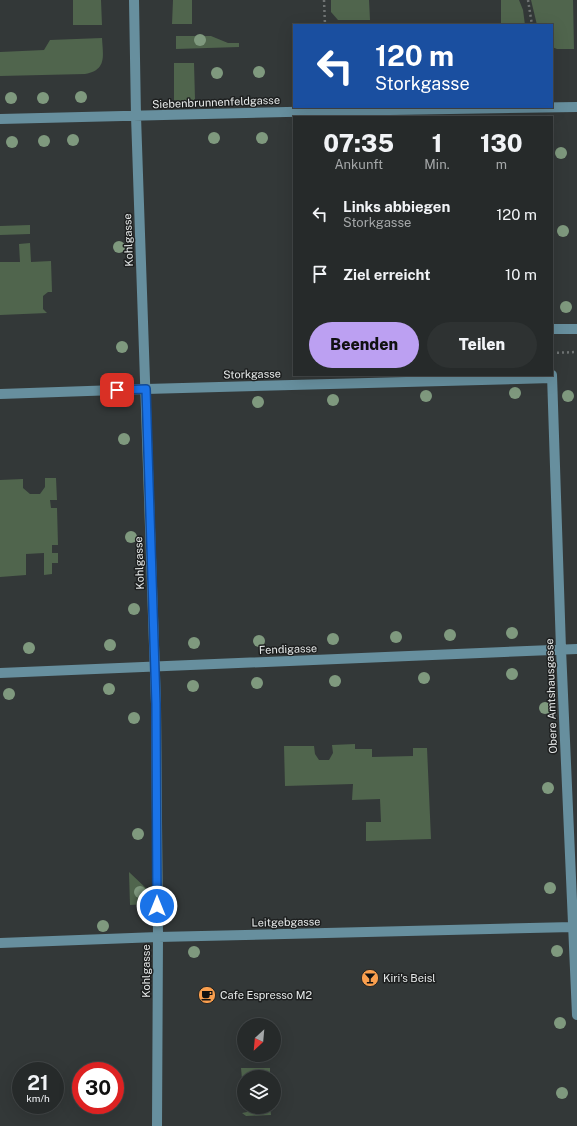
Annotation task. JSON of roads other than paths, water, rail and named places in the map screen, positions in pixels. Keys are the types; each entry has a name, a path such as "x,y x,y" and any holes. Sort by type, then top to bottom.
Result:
{"street":[{"name":"Kohlgasse","path":"134,0 136,116 156,704 158,937 157,1126"},
{"name":"Siebenbrunnenfeldgasse","path":"0,119 330,111 543,113 577,107"},
{"path":"553,329 577,329"},
{"name":"Storkgasse","path":"0,394 552,377"},
{"name":"Obere Amtshausgasse","path":"552,377 561,649 577,1015"},
{"name":"Fendigasse","path":"0,673 577,649"},
{"name":"Leitgebgasse","path":"0,943 158,937 573,927"}],"place":[{"name":"Kiri's Beisl","path":"370,978"},
{"name":"Cafe Espresso M2","path":"207,995"}]}
